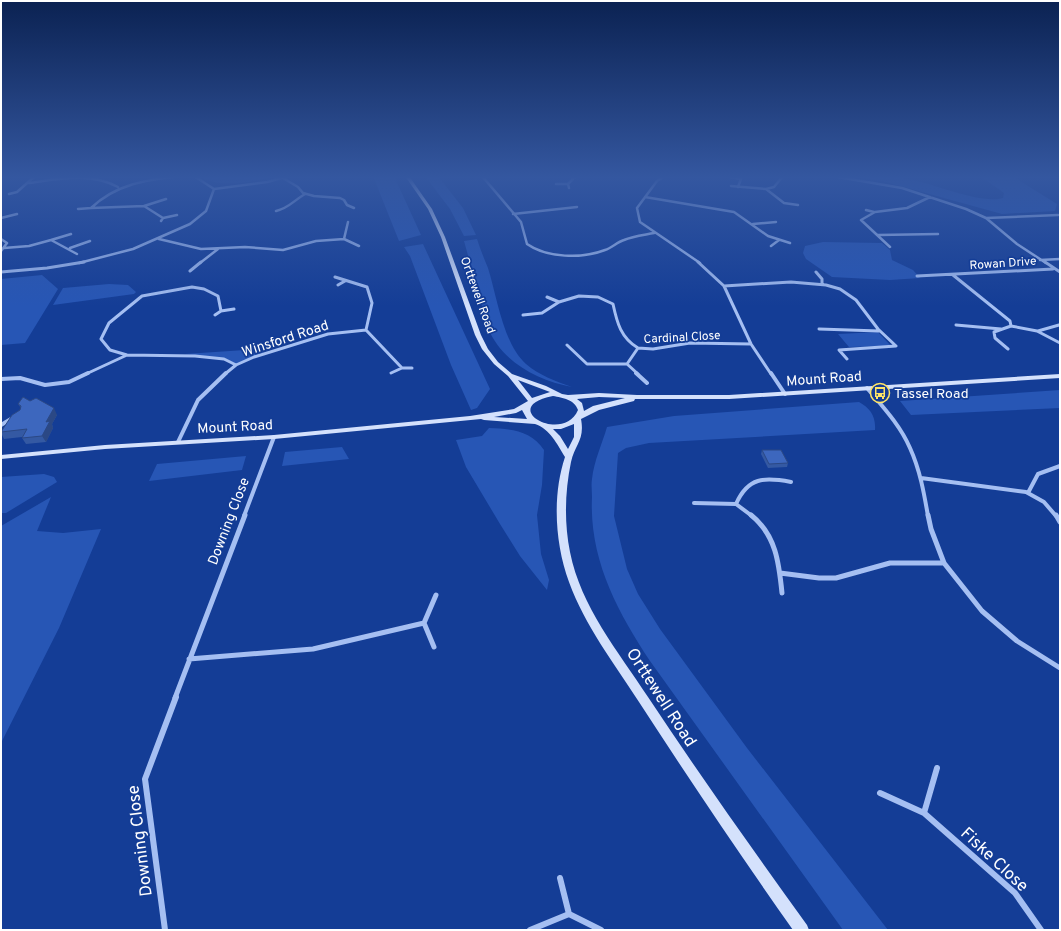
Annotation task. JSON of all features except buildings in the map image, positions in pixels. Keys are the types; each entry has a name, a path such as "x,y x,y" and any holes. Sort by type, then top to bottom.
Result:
{"street":[{"path":"1,272 48,268 104,259 159,239 197,219"},
{"name":"Orttewell Road","path":"435,219 443,237 478,335 485,349 496,363 510,375 529,403"},
{"path":"518,219 524,227 524,238 526,244 533,248 558,254 592,253 604,251 629,237 654,233"},
{"path":"639,219 654,233 706,268 724,286 752,344 785,394"},
{"path":"746,219 768,236 790,243"},
{"path":"862,219 863,224 878,235 890,247"},
{"path":"988,219 1040,260 1060,272"},
{"path":"344,239 348,222"},
{"path":"753,224 776,222"},
{"path":"2,250 29,246 71,234"},
{"path":"878,235 938,234"},
{"path":"1,239 7,243 2,250"},
{"path":"159,239 201,249 245,248 283,250 316,242 344,239 359,246"},
{"path":"51,240 70,248 77,254"},
{"path":"771,246 779,240"},
{"path":"70,248 90,241"},
{"path":"190,271 218,249"},
{"path":"1040,260 1060,259"},
{"name":"Rowan Drive","path":"917,276 1053,269"},
{"path":"816,272 822,279 822,284"},
{"name":"Rowan Drive","path":"953,275 1010,321 1011,326"},
{"path":"335,277 367,287 372,295 372,309 366,330 402,368"},
{"path":"338,285 345,280"},
{"path":"724,286 801,283 822,284 843,290 852,296 879,331 896,346 839,350 847,359"},
{"path":"220,311 218,296 204,289 192,287 152,293 142,296 109,324 101,339 110,350 127,355 195,356 224,359 236,365"},
{"path":"547,296 559,302"},
{"name":"Cardinal Close","path":"523,315 542,313 559,302 588,296 598,297 608,300 613,304 619,330 626,340 638,348 653,349 690,343 752,344"},
{"path":"215,315 220,311 234,309"},
{"path":"956,325 1002,329"},
{"path":"1037,331 1059,325"},
{"path":"1008,349 995,338 994,332 1011,326 1037,331 1060,344"},
{"path":"819,329 879,331"},
{"name":"Winsford Road","path":"178,442 198,400 211,386 236,365 254,357 328,334 366,330"},
{"path":"567,344 587,364 627,364 646,383"},
{"name":"Cardinal Close","path":"627,364 638,348"},
{"path":"1,379 20,378 45,385 69,382 127,355"},
{"path":"391,373 402,368 412,368"},
{"name":"Orttewell Road","path":"510,375 544,387 561,395"},
{"name":"Mount Road","path":"570,397 599,395 638,397 785,394 1060,376"},
{"path":"867,388 894,419 910,447 921,478 932,528 944,563 982,611 1017,641 1060,668"},
{"path":"544,395 561,395 570,397 580,406 582,411 579,418 569,424 546,426 537,423 530,418 526,412 529,403 544,395"},
{"name":"Mount Road","path":"579,418 596,408 638,397"},
{"name":"Mount Road","path":"1,457 178,442 274,438 470,418 516,411 529,403"},
{"path":"1,425 14,418"},
{"name":"Mount Road","path":"470,418 537,423"},
{"name":"Orttewell Road","path":"579,418 579,436 569,457 562,494 561,528 568,564 584,608 661,726 753,862 802,930"},
{"path":"546,426 557,438 569,457"},
{"name":"Downing Close","path":"165,930 145,779 189,659 274,438"},
{"path":"1029,491 1038,474 1060,466"},
{"path":"921,478 980,486 1001,486 1029,491 1048,505 1060,522"},
{"path":"736,504 744,489 751,483 769,480 791,482"},
{"path":"694,503 736,504 758,521 768,533 780,573 782,593"},
{"path":"780,573 819,578 836,578 890,563 944,563"},
{"path":"434,647 424,623 436,596"},
{"path":"189,659 313,649 424,623"},
{"path":"924,813 937,768"},
{"name":"Fiske Close","path":"880,794 924,813 1015,893 1041,930"},
{"path":"560,878 569,914"},
{"path":"530,930 569,914 601,930"}],"shaded area":[{"path":"390,219 414,219 421,235 399,241"},
{"path":"455,219 469,219 476,235 464,236"},
{"path":"477,239 488,268 506,332 518,355 526,364 542,375 572,387 546,380 522,368 502,351 494,340 488,328 464,241"},
{"path":"823,242 882,243 890,250 892,260 913,270 920,278 890,280 832,277 806,259 803,253 805,246"},
{"path":"423,244 490,389 477,408 471,410 451,365 410,256 404,247"},
{"path":"42,275 58,289 25,343 1,345 1,279"},
{"path":"109,284 128,285 136,292 134,294 53,305 63,288"},
{"path":"878,332 891,346 849,347 838,334"},
{"path":"273,348 235,365 224,359 185,354"},
{"path":"1060,390 1060,408 911,415 900,401"},
{"path":"859,402 872,413 875,430 649,443 626,448 618,453 614,516 627,569 638,594 660,629 747,748 888,930 843,930 650,661 638,642 616,603 600,563 592,520 593,472 607,427 674,416"},
{"path":"489,428 520,432 533,438 544,450 542,485 537,515 541,554 549,580 547,590 520,556 500,524 466,467 456,440 482,436"},
{"path":"342,447 349,459 282,466 285,452"},
{"path":"246,456 242,470 149,481 157,464"},
{"path":"44,474 54,477 57,482 6,513 1,513 1,477"},
{"path":"51,497 37,531 63,533 101,529 59,628 1,743 1,526"}],"place":[{"name":"Tassel Road","path":"880,393"}]}
